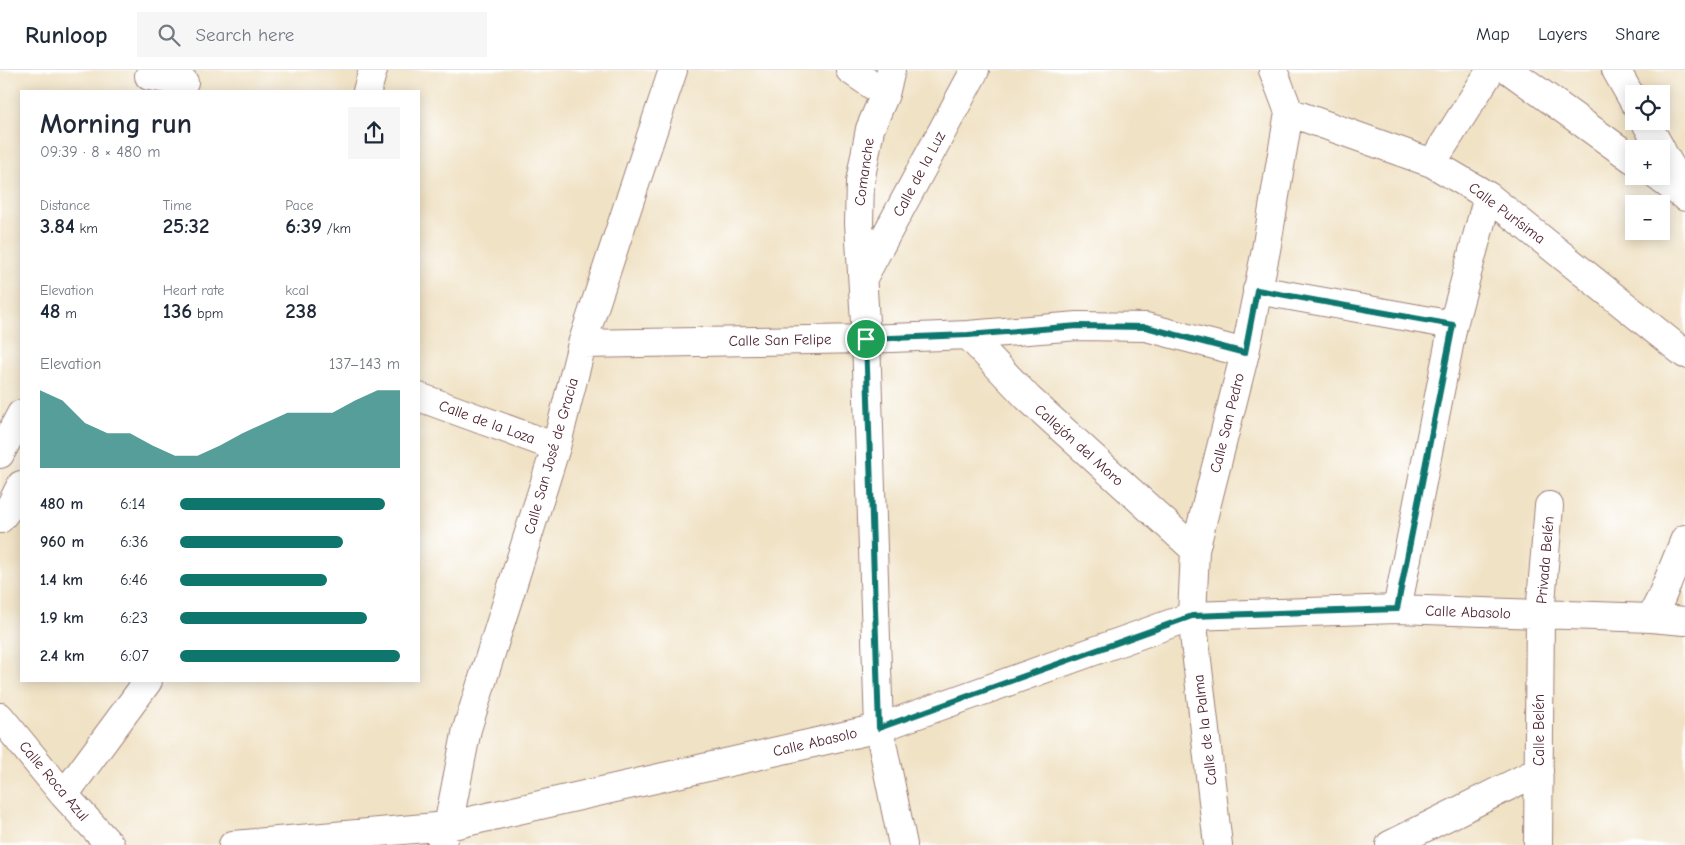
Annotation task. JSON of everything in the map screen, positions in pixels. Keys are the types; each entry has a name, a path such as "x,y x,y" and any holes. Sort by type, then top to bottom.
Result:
{"street":[{"path":"367,90 373,70"},
{"name":"Calle San José de Gracia","path":"444,835 467,729 556,447 582,344 673,70"},
{"path":"850,70 888,82"},
{"name":"Calle de la Luz","path":"863,278 975,70"},
{"path":"1273,70 1289,112"},
{"path":"1432,163 1491,70"},
{"path":"1509,70 1625,154"},
{"path":"1616,70 1625,86"},
{"path":"149,79 184,81"},
{"name":"Comanche","path":"888,82 870,129 860,182 858,223 866,339 879,728 903,845"},
{"name":"Calle Purísima","path":"1289,112 1432,163 1488,196 1685,354"},
{"name":"Calle San Pedro","path":"1192,616 1195,550 1245,353 1266,250 1289,112"},
{"path":"1670,165 1685,191"},
{"path":"1668,185 1685,197"},
{"path":"1397,609 1453,325 1488,196"},
{"path":"1257,290 1453,325"},
{"name":"Calle San Felipe","path":"582,344 866,339 968,335 1078,326 1146,327 1245,353"},
{"name":"Callejón del Moro","path":"968,335 1028,398 1195,550"},
{"name":"Calle de la Loza","path":"420,397 556,447"},
{"path":"0,454 20,416"},
{"path":"0,519 11,505 20,487"},
{"name":"Privada Belén","path":"1540,614 1549,506"},
{"path":"1651,618 1685,539"},
{"name":"Calle Abasolo","path":"233,845 444,835 879,728 1192,616 1397,609 1685,620"},
{"name":"Calle Belén","path":"1538,845 1540,614"},
{"name":"Calle de la Palma","path":"1192,616 1218,845"},
{"path":"64,795 147,682"},
{"name":"Calle Roca Azul","path":"0,717 64,795 110,845"},
{"path":"1395,844 1539,772"}],"route":[{"path":"1257,290 1453,325 1397,609 1192,616 879,728 866,339 968,335 1078,326 1146,327 1245,353 1257,290"}]}
